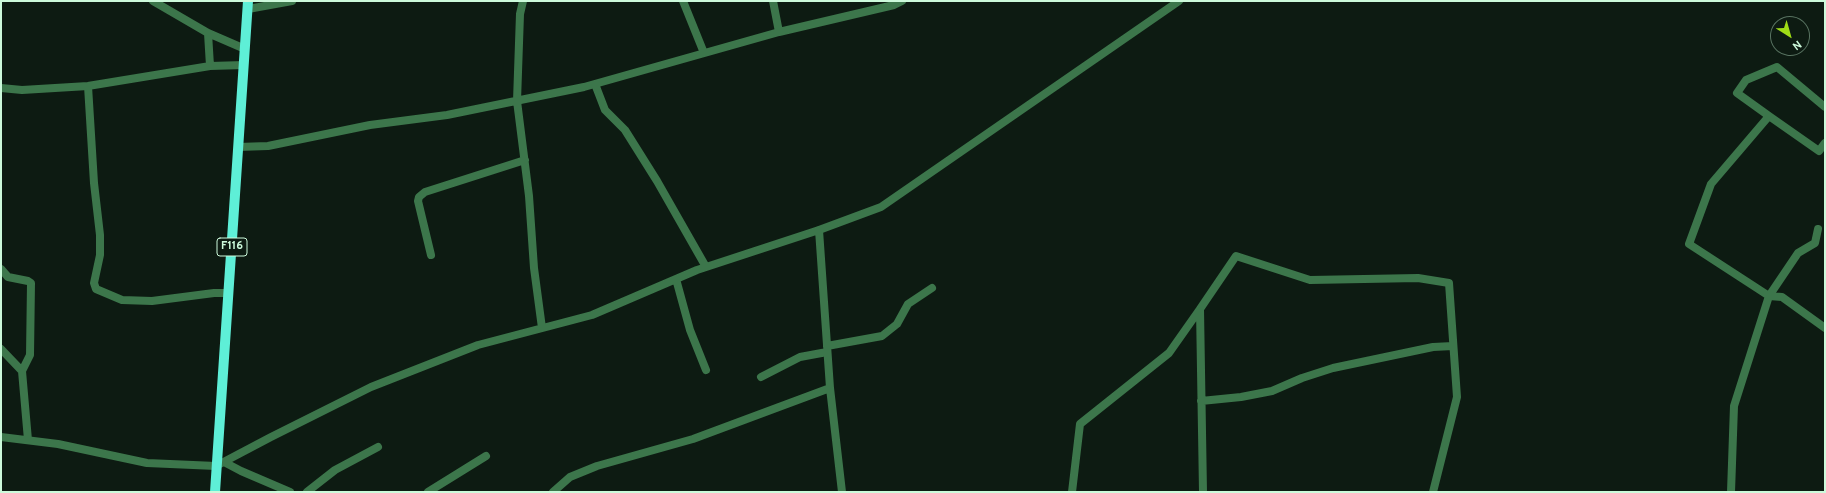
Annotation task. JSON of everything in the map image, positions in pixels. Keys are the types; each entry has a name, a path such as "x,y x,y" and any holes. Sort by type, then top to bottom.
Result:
{"main road":[{"name":"F116","path":"215,492 220,464 229,293 248,5"}],"street":[{"path":"152,1 208,33 245,49"},
{"path":"248,5 292,1"},
{"path":"523,1 520,14 517,102 529,196 534,268 542,328"},
{"path":"682,1 704,53"},
{"path":"774,1 779,32"},
{"path":"238,147 268,146 370,125 447,115 517,102 595,84 779,32 902,1"},
{"path":"220,464 371,387 478,345 592,315 676,278 819,230 882,207 1179,1"},
{"path":"208,33 210,66"},
{"path":"1,88 22,90 88,86 210,66 244,65"},
{"path":"1825,107 1777,67 1746,80 1736,93 1819,151 1825,143"},
{"path":"595,84 605,110 625,130 661,187 706,267"},
{"path":"88,86 94,183 100,235 100,255 94,283 96,289 122,300 152,301 214,293 229,293"},
{"path":"1769,116 1711,184 1689,244 1769,296 1782,297 1825,328"},
{"path":"431,256 418,201 419,197 425,192 525,160"},
{"path":"819,230 830,388 842,492"},
{"path":"1731,492 1734,406 1769,296 1798,253 1815,243 1818,230"},
{"path":"1072,492 1080,424 1169,353 1236,256 1310,280 1418,278 1449,283 1456,397 1433,492"},
{"path":"1,269 8,277 31,283 30,355 22,371 28,440"},
{"path":"676,278 690,330 706,370"},
{"path":"761,377 800,357 882,336 897,324 908,304 932,288"},
{"path":"1200,308 1203,492"},
{"path":"1201,401 1241,397 1272,391 1302,378 1333,368 1433,347 1453,346"},
{"path":"1,349 22,371"},
{"path":"553,492 570,477 596,466 693,439 830,388"},
{"path":"1,437 58,444 146,463 220,464 241,471 290,492"},
{"path":"307,492 335,470 378,447"},
{"path":"428,492 486,456"}]}
